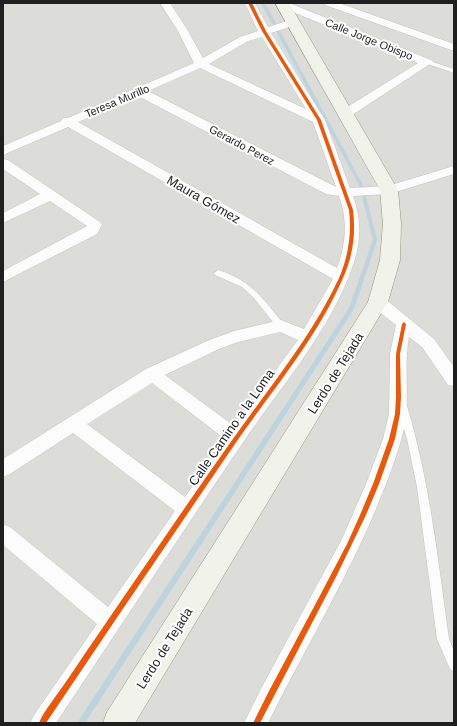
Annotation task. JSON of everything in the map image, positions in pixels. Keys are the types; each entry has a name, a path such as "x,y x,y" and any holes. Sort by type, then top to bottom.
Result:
{"street":[{"path":"165,3 183,31 200,64 319,120"},
{"name":"Calle Camino a la Loma","path":"42,723 236,437 307,337 328,303 341,277 352,245 352,192 319,120 264,31 250,3"},
{"path":"329,3 454,48"},
{"name":"Lerdo de Tejada","path":"118,723 345,358 378,302 390,260 392,224 381,190 345,114 294,22 287,5"},
{"name":"Calle Jorge Obispo","path":"287,5 427,62"},
{"name":"Teresa Murillo","path":"3,151 67,121 140,92 200,64 244,39 294,22"},
{"path":"345,114 427,62"},
{"name":"Gerardo Perez","path":"140,92 325,189 337,192 381,190 454,170"},
{"name":"Maura Gómez","path":"67,121 341,277"},
{"path":"3,163 50,195 94,222 95,228 92,231 3,277"},
{"path":"3,219 50,195"},
{"path":"378,302 428,343 454,380"},
{"path":"256,723 280,674 325,594 364,514 388,452 396,424 400,397 398,352 404,324"},
{"path":"3,469 152,374 213,345 234,337 282,326 307,337"},
{"path":"152,374 236,437"},
{"path":"74,424 187,509"},
{"path":"3,533 111,622"}],"lane":[{"name":"Calle Jorge Obispo","path":"427,62 454,71"},
{"path":"218,273 245,285 256,295 282,326"},
{"path":"400,397 412,439 422,487 444,639 454,665"}],"shaded area":[{"path":"3,3 454,3 454,723 3,723"}],"waterway":[{"path":"81,723 352,308 375,240 361,185 263,3"}],"cycle path":[{"path":"42,723 236,438 306,340 319,320 341,278 350,252 353,227 351,210 319,120 264,31 250,3"},
{"path":"256,723 334,575 376,484 392,439 398,414 398,354 404,324"}]}
